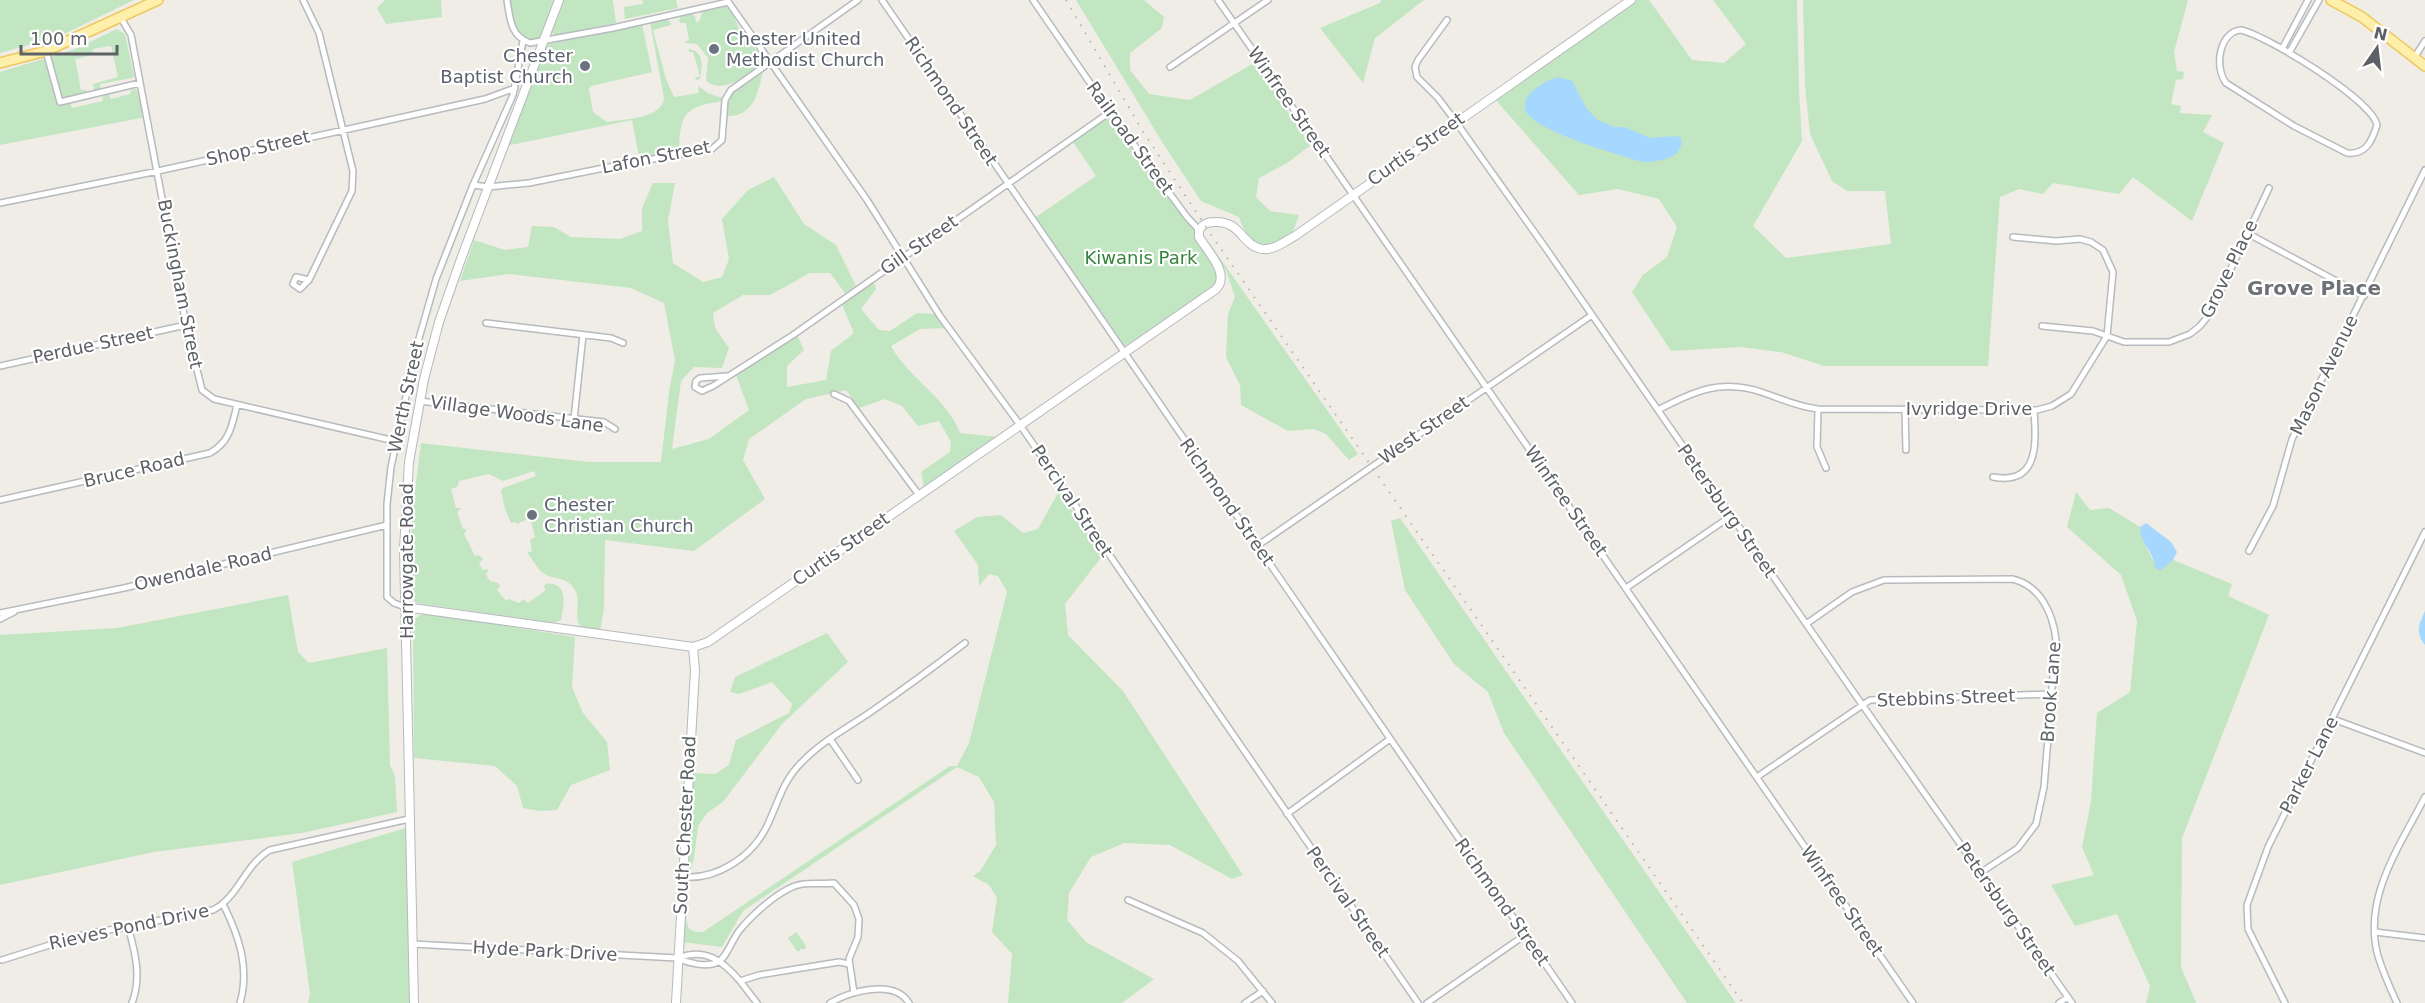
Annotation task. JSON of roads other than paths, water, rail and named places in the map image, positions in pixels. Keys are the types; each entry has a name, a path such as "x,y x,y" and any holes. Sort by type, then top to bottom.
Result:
{"main road":[{"path":"0,63 46,51 158,0"},
{"path":"2331,0 2362,17 2425,66"}],"street":[{"path":"303,0 320,33 353,171 352,191 309,280"},
{"path":"507,0 514,32 530,43 728,1"},
{"name":"Harrowgate Road","path":"414,1003 405,607 405,497 419,401 439,322 559,0"},
{"name":"Lafon Street","path":"488,187 529,183 712,149 722,140 727,94 736,85 858,0"},
{"name":"Richmond Street","path":"882,0 1572,1003"},
{"name":"Railroad Street","path":"1033,0 1186,217 1198,230 1199,237 1220,270 1222,278"},
{"name":"Winfree Street","path":"1218,0 1913,1003"},
{"path":"1170,68 1268,0"},
{"name":"Curtis Street","path":"1198,230 1207,223 1226,223 1238,228 1253,245 1260,249 1269,249 1295,236 1631,0"},
{"path":"2282,49 2308,0"},
{"path":"2289,53 2319,0"},
{"name":"Percival Street","path":"728,1 867,200 940,316 1020,425 1418,1003"},
{"name":"Buckingham Street","path":"121,18 131,35 186,325 202,390 214,399 395,441"},
{"name":"Petersburg Street","path":"1447,20 1422,53 1415,67 1415,73 1456,122 2072,1003"},
{"path":"2234,31 2247,31 2282,49 2315,68 2372,113 2377,125 2365,149 2356,154 2347,153 2234,90 2223,79 2220,67 2223,43 2234,31"},
{"name":"Werth Street","path":"405,607 394,603 387,597 387,525 395,441 428,305 473,185 515,88 523,40"},
{"path":"2414,58 2425,41"},
{"path":"46,51 60,102 140,83"},
{"name":"Shop Street","path":"0,203 158,171 485,99 515,88"},
{"name":"Gill Street","path":"726,376 700,378 696,381 695,387 702,391 793,335 1110,111"},
{"name":"Mason Avenue","path":"2249,551 2273,506 2292,439 2425,170"},
{"path":"473,185 488,187"},
{"name":"Grove Place","path":"2042,326 2093,331 2124,342 2169,342 2190,334 2200,327 2209,315 2269,188"},
{"path":"2247,233 2364,296"},
{"name":"Ivyridge Drive","path":"1658,410 1695,392 1725,386 1756,390 1800,406 1818,409 2034,410 2052,406 2071,394 2107,336 2113,272 2103,250 2091,242 2080,239 2056,242 2013,237"},
{"name":"Curtis Street","path":"693,647 708,642 1211,293 1220,285 1222,278"},
{"name":"West Street","path":"1257,546 1592,315"},
{"path":"486,323 611,338 623,343"},
{"name":"Perdue Street","path":"0,366 186,325"},
{"path":"574,419 584,335"},
{"path":"834,394 849,401 919,495"},
{"name":"Village Woods Lane","path":"419,401 604,422 615,429"},
{"name":"Bruce Road","path":"0,500 210,453 224,444 229,437 237,405"},
{"path":"1818,409 1817,447 1826,468"},
{"path":"1905,409 1906,450"},
{"path":"1993,477 2017,476 2029,465 2036,445 2034,410"},
{"path":"1626,588 1731,516"},
{"name":"Owendale Road","path":"0,613 124,588 387,525"},
{"name":"Parker Lane","path":"2285,1003 2248,929 2247,905 2268,847 2425,532"},
{"name":"Brook Lane","path":"1806,624 1852,592 1884,580 2012,579 2029,584 2037,592 2053,618 2056,640 2044,786 2036,824 2018,848 1980,873"},
{"path":"405,607 693,647"},
{"name":"Owendale Road","path":"0,619 18,610"},
{"path":"682,877 694,878 715,873 742,858 767,827 783,787 800,763 965,643"},
{"name":"South Chester Road","path":"676,1003 695,670 693,647"},
{"name":"Stebbins Street","path":"1757,777 1861,704 1875,698 2051,694"},
{"path":"2333,719 2425,753"},
{"path":"830,739 858,780"},
{"path":"1287,814 1390,739"},
{"path":"2397,1003 2378,955 2375,909 2379,889 2425,797"},
{"name":"Rieves Pond Drive","path":"3,960 70,938 205,913 223,904 233,894 248,868 270,850 409,819"},
{"path":"757,1003 721,961 733,940 750,919 791,887 814,882 834,883 857,912 859,931 849,964 855,993"},
{"path":"1128,900 1203,933 1238,961 1272,1003"},
{"path":"223,904 243,956 244,978 240,1003"},
{"path":"128,926 138,971 132,1003"},
{"path":"2375,932 2425,938"},
{"path":"1427,1003 1525,935"},
{"name":"Hyde Park Drive","path":"413,944 677,958 686,954 715,957 721,961"},
{"path":"740,981 759,975 839,962 849,964"},
{"path":"830,1003 855,993 879,990 896,992 909,1003"},
{"path":"1245,1003 1263,991"},
{"path":"2059,1003 2068,997"}],"water":[{"path":"1557,77 1572,81 1587,109 1598,120 1614,127 1624,127 1650,138 1677,136 1681,138 1679,151 1669,158 1642,162 1576,141 1541,125 1530,116 1525,108 1525,102 1536,88"},
{"path":"2146,523 2171,542 2177,552 2173,560 2160,571 2155,567 2140,532 2140,527"},
{"path":"2425,611 2425,645 2419,628"}],"railway":[{"path":"1066,0 1142,130 1212,236 1743,1003"}],"place":[{"name":"Chester United Methodist Church","path":"714,49"},
{"name":"Chester Baptist Church","path":"585,66"},
{"name":"Chester Christian Church","path":"532,515"}],"district":[{"name":"Grove Place","path":"2314,288"}],"park label":[{"name":"Kiwanis Park","path":"1141,258"}]}
